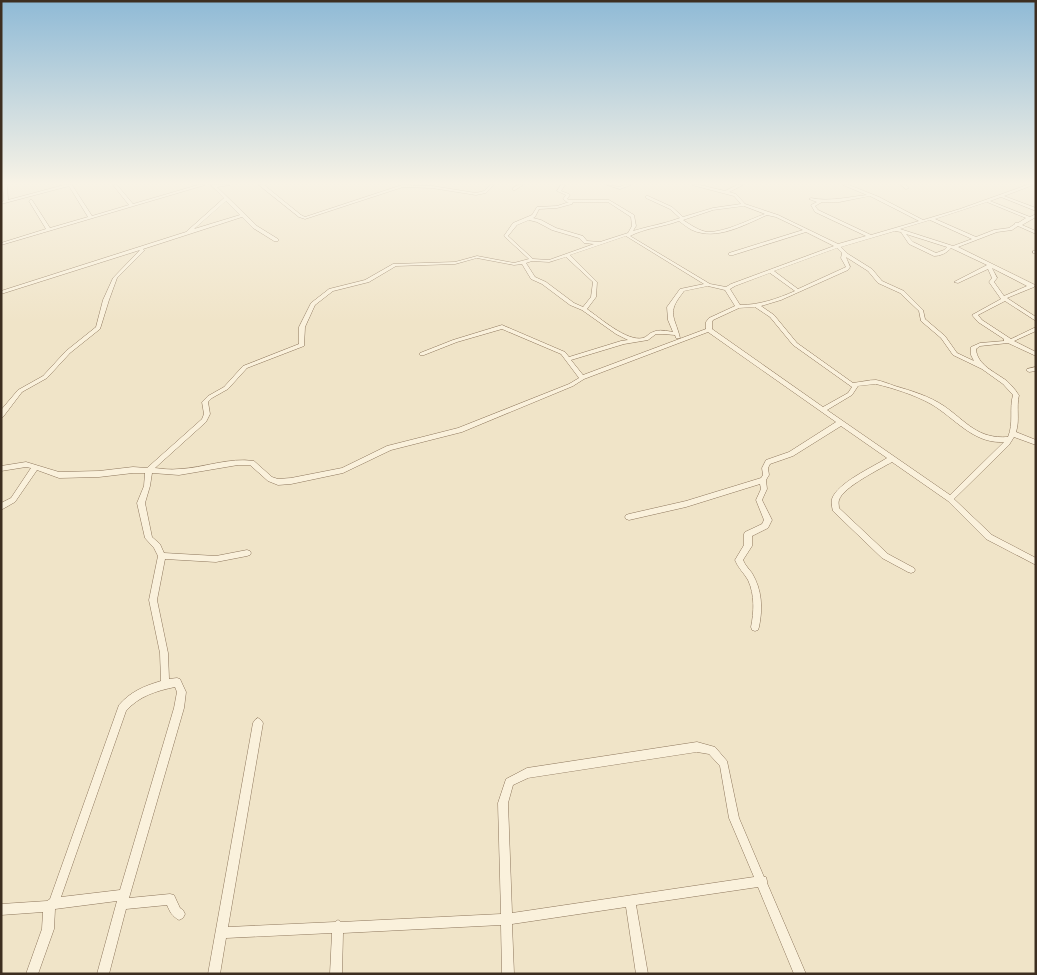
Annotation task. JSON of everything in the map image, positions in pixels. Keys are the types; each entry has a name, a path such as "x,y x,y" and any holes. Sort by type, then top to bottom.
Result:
{"street":[{"path":"2,242 47,230"},
{"path":"186,234 190,230"},
{"path":"1,293 196,230"},
{"path":"261,230 276,240"},
{"path":"510,230 505,237 532,260"},
{"path":"560,230 581,236 586,242 604,244"},
{"path":"628,236 630,230"},
{"path":"165,684 163,645 153,600 162,556 157,546 149,538 141,502 147,486 148,470 204,420 206,414 205,402 210,396 226,388 245,367 302,345 302,327 309,310 331,290 367,281 381,275 388,268 400,264 455,263 477,257 507,264 524,263 532,260 549,262 644,230"},
{"path":"696,230 715,233 724,230"},
{"path":"731,254 785,239 799,230"},
{"path":"808,230 838,246 844,253 859,261 880,282 902,292 920,311 923,320 943,337 955,354 982,367 1012,387 1016,395 1012,403 1016,416 1012,436 950,499"},
{"path":"859,230 871,236"},
{"path":"628,236 708,285 727,289 838,246 890,230"},
{"path":"898,230 952,248 1034,285"},
{"path":"957,230 976,239"},
{"path":"903,233 911,243 936,255 955,246 1005,230"},
{"path":"1,415 20,391 45,378 68,352 98,328 115,278 141,251 149,246"},
{"path":"709,330 711,319 738,307 758,306 797,290 828,274 846,269 848,267 843,258 844,253"},
{"path":"568,256 595,282 593,297 584,309"},
{"path":"524,263 533,278 584,309 618,333 636,341"},
{"path":"956,282 989,266"},
{"path":"989,266 995,278 991,282 1004,298 1036,319"},
{"path":"771,271 797,290"},
{"path":"680,342 671,320 670,307 682,290 708,285"},
{"path":"1034,285 1004,298 975,315 980,321 1008,340 1036,354"},
{"path":"727,289 738,307"},
{"path":"758,306 772,316 796,344 853,386 876,382 930,400 962,426 987,440 1012,436 1036,442"},
{"path":"422,354 455,341 502,327 545,344 563,354 582,378"},
{"path":"982,367 976,361 973,348 981,344 992,344 1027,335 1036,329"},
{"path":"1,469 26,464 59,475 148,470 179,472 238,463 252,463 270,479 278,482 308,479 343,470 389,448 460,430 571,385 582,378 709,330"},
{"path":"709,330 950,499 989,536 1036,562"},
{"path":"568,359 622,342 636,341 663,332 677,334"},
{"path":"822,410 850,394 855,389 853,386"},
{"path":"755,627 758,615 756,594 750,577 739,560 748,546 748,534 765,526 768,520 759,500 764,489 765,468 768,462 791,454 840,423"},
{"path":"891,459 846,488 836,496 834,503 836,509 875,548 895,562 911,570"},
{"path":"1,506 13,500 36,467"},
{"path":"629,517 686,504 763,480"},
{"path":"162,556 216,560 247,553"},
{"path":"32,974 48,929 51,914 50,904 122,708 129,698 165,684 177,682 182,692 103,974"},
{"path":"214,974 258,723"},
{"path":"508,974 503,803 509,782 526,773 697,747 712,750 724,764 734,818 800,974"},
{"path":"221,933 506,919 762,881"},
{"path":"1,910 50,904 170,899 176,912 179,914"},
{"path":"630,900 642,974"},
{"path":"336,974 338,926"}]}
